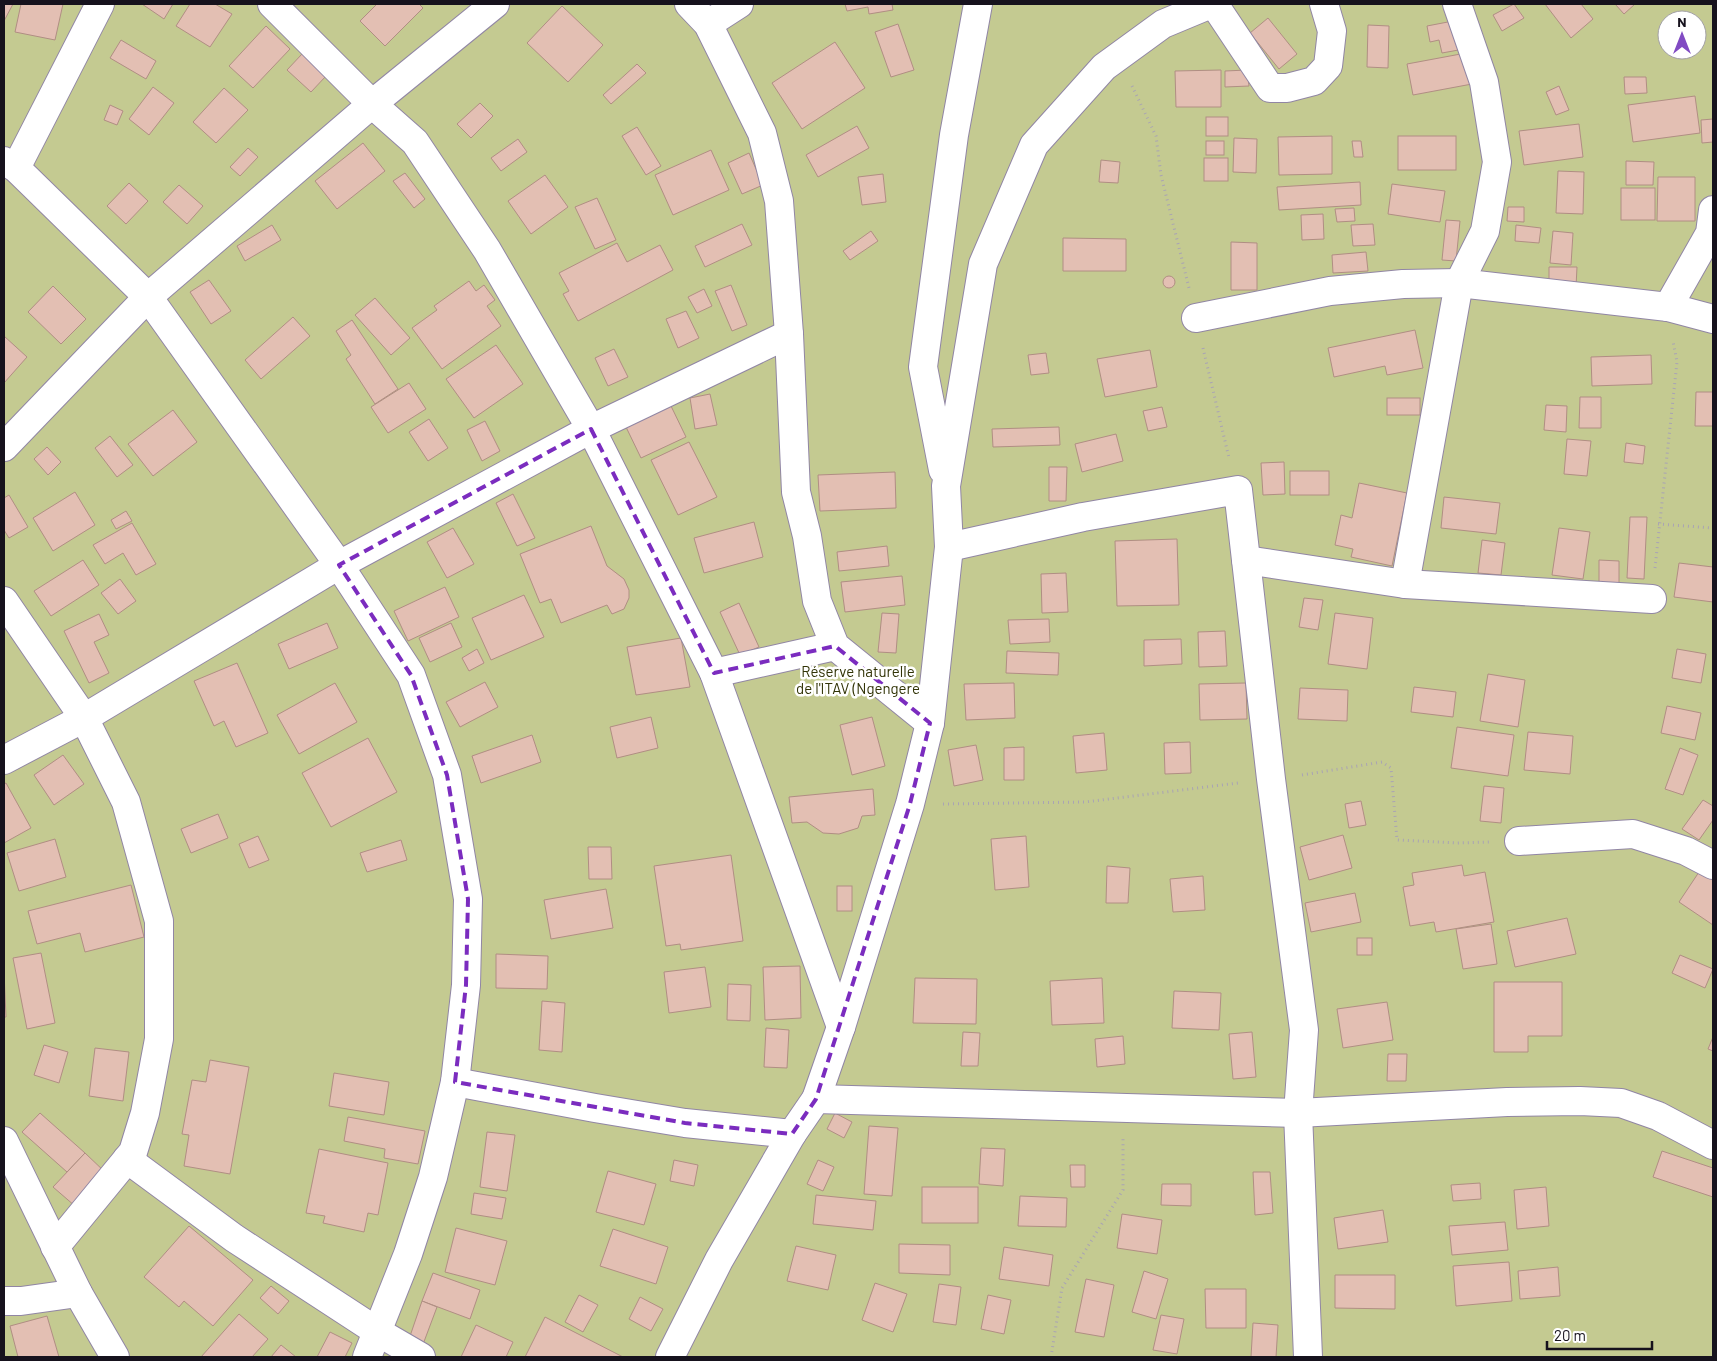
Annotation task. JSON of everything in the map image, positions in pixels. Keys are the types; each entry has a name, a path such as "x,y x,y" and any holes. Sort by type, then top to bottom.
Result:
{"street":[{"path":"100,4 10,165 148,297 339,565 411,675 448,775 468,898 466,985 454,1082 433,1177 408,1254 378,1332 366,1357"},
{"path":"272,4 372,104 415,142 487,250 591,429 714,673 841,1027"},
{"path":"4,447 148,297 372,104 495,4"},
{"path":"689,4 708,24 762,133 779,200 789,334 796,492 807,536 817,601 835,646 930,723"},
{"path":"708,24 739,4"},
{"path":"670,1357 719,1260 792,1134 816,1099 841,1027 910,804 930,723 949,547 946,486 923,367 954,135 978,4"},
{"path":"946,486 983,264 1034,145 1104,67 1163,24 1212,4 1270,88 1287,88 1314,81 1328,66 1332,31 1324,4"},
{"path":"1404,584 1459,283 1485,231 1497,162 1484,82 1457,4"},
{"path":"1668,307 1710,233 1713,210"},
{"path":"1196,318 1330,291 1403,284 1459,283 1668,307 1713,319"},
{"path":"4,760 84,718 339,565 591,429 789,334"},
{"path":"949,547 1083,517 1238,490 1271,779 1304,1030 1298,1113 1308,1357"},
{"path":"1246,560 1404,584 1652,599"},
{"path":"4,601 84,718 126,802 158,921 159,1039 145,1113 133,1152 55,1247"},
{"path":"714,673 835,646"},
{"path":"1519,842 1633,834 1686,851 1713,865"},
{"path":"454,1082 676,1121 792,1134"},
{"path":"816,1099 1298,1113 1506,1102 1580,1101 1621,1103 1658,1116 1713,1145"},
{"path":"4,1141 78,1293 115,1357"},
{"path":"127,1159 234,1238 378,1332 421,1357"},
{"path":"4,1300 21,1301 78,1293"}],"path":[{"path":"1117,57 1156,136 1161,176 1217,412 1238,490"},
{"path":"1652,599 1658,524 1676,362 1668,307"},
{"path":"1658,524 1713,528"},
{"path":"910,804 1085,802 1271,779 1382,762 1391,768 1397,840 1457,843 1519,842"},
{"path":"1051,1357 1062,1288 1123,1190 1123,1108"}],"highlighted area":[{"path":"591,429 714,673 835,646 930,723 910,804 816,1099 792,1134 685,1123 455,1082 466,985 468,899 447,775 411,675 339,565"}],"green space":[{"name":"Réserve naturelle de l'ITAV (Ngengere","path":"4,4 1713,4 1713,1357 4,1357"}],"building":[{"path":"4,4 13,4 4,21"},
{"path":"21,4 63,4 55,40 15,32"},
{"path":"142,4 173,4 164,19"},
{"path":"190,4 215,4 232,14 210,47 176,26"},
{"path":"377,4 419,4 423,8 385,46 360,21"},
{"path":"845,4 892,4 893,10 869,14 868,7 847,11"},
{"path":"1514,4 1524,18 1502,31 1493,15"},
{"path":"1545,4 1581,4 1593,19 1571,38"},
{"path":"1615,4 1635,4 1624,14"},
{"path":"562,6 603,45 568,82 527,43"},
{"path":"1268,18 1297,54 1279,69 1250,33"},
{"path":"1453,21 1464,49 1442,53 1439,40 1430,42 1427,26"},
{"path":"898,24 914,70 891,77 875,32"},
{"path":"1368,25 1389,26 1388,68 1367,67"},
{"path":"266,26 290,49 253,88 229,66"},
{"path":"121,40 156,61 146,79 110,58"},
{"path":"835,42 865,88 802,129 772,83"},
{"path":"1466,53 1472,84 1413,95 1407,64"},
{"path":"302,54 326,76 311,92 287,70"},
{"path":"637,64 646,73 611,104 603,95"},
{"path":"1221,70 1221,107 1176,107 1175,71"},
{"path":"1247,70 1249,86 1225,87 1225,71"},
{"path":"1624,77 1646,77 1647,93 1625,94"},
{"path":"1559,86 1569,110 1556,115 1546,92"},
{"path":"153,87 174,103 149,135 129,119"},
{"path":"224,88 248,110 216,143 193,122"},
{"path":"1695,96 1700,133 1633,142 1628,105"},
{"path":"480,103 493,116 471,138 457,124"},
{"path":"110,105 123,111 117,125 104,120"},
{"path":"1206,117 1228,117 1228,136 1206,136"},
{"path":"1713,119 1713,142 1702,143 1701,120"},
{"path":"1579,124 1583,157 1524,165 1519,131"},
{"path":"857,126 869,148 818,177 806,155"},
{"path":"637,127 661,166 646,175 622,136"},
{"path":"1332,136 1332,174 1279,175 1278,137"},
{"path":"1398,136 1456,136 1456,170 1398,170"},
{"path":"1234,138 1257,139 1256,173 1233,172"},
{"path":"518,139 527,152 501,171 491,158"},
{"path":"1206,141 1224,141 1224,155 1206,155"},
{"path":"1352,141 1361,141 1363,157 1354,157"},
{"path":"363,143 385,171 337,209 315,181"},
{"path":"248,148 258,157 240,176 230,167"},
{"path":"711,150 729,190 673,215 655,175"},
{"path":"749,153 763,185 742,194 728,163"},
{"path":"1204,158 1228,158 1228,181 1204,181"},
{"path":"1101,160 1120,162 1118,183 1099,182"},
{"path":"1626,161 1654,162 1653,185 1626,185"},
{"path":"1558,171 1584,172 1583,214 1556,213"},
{"path":"405,173 425,199 414,208 393,181"},
{"path":"883,174 886,202 862,205 858,177"},
{"path":"545,175 568,207 531,234 508,201"},
{"path":"1658,177 1695,177 1695,221 1657,221"},
{"path":"1360,182 1361,205 1279,210 1277,187"},
{"path":"129,183 148,201 126,224 107,206"},
{"path":"1392,184 1445,191 1440,222 1388,214"},
{"path":"179,185 203,206 187,224 163,202"},
{"path":"1621,188 1655,188 1655,220 1621,220"},
{"path":"597,198 616,240 595,249 575,207"},
{"path":"1508,207 1524,207 1524,222 1507,221"},
{"path":"1354,208 1355,221 1337,222 1335,209"},
{"path":"1323,214 1324,239 1302,240 1301,215"},
{"path":"1446,220 1460,221 1456,261 1442,260"},
{"path":"742,224 752,245 705,267 695,246"},
{"path":"1373,224 1375,245 1353,246 1351,225"},
{"path":"272,225 281,240 245,261 237,246"},
{"path":"1516,225 1541,228 1539,243 1515,241"},
{"path":"871,231 878,241 850,260 843,251"},
{"path":"1553,231 1573,233 1571,265 1550,263"},
{"path":"1063,238 1126,239 1126,271 1063,271"},
{"path":"1231,242 1257,243 1257,290 1231,290"},
{"path":"617,243 627,262 660,245 673,270 578,321 563,294 569,291 559,273"},
{"path":"1366,252 1368,271 1333,273 1332,255"},
{"path":"1549,267 1577,267 1576,287 1549,286"},
{"path":"1169,276 1175,282 1169,288 1163,282"},
{"path":"209,280 231,311 211,324 190,292"},
{"path":"469,281 476,291 484,285 495,300 487,306 501,326 442,369 412,328 437,310 434,306"},
{"path":"731,285 747,325 732,331 715,291"},
{"path":"53,286 86,319 61,344 28,312"},
{"path":"704,289 712,306 697,313 688,297"},
{"path":"375,298 410,338 391,355 355,315"},
{"path":"686,311 699,338 678,348 666,319"},
{"path":"293,317 310,336 261,379 245,360"},
{"path":"352,320 398,389 375,404 346,359 351,355 336,331"},
{"path":"1415,330 1423,368 1387,375 1385,366 1334,377 1328,348"},
{"path":"4,336 27,357 4,383"},
{"path":"496,345 523,384 474,418 446,379"},
{"path":"614,349 628,377 608,386 595,358"},
{"path":"1150,350 1157,387 1105,397 1097,359"},
{"path":"1046,353 1049,373 1031,375 1028,355"},
{"path":"1651,355 1652,384 1592,386 1591,357"},
{"path":"409,383 426,409 388,433 371,407"},
{"path":"1696,392 1713,392 1713,426 1695,426"},
{"path":"710,394 717,425 695,429 690,398"},
{"path":"1580,397 1601,397 1601,428 1579,428"},
{"path":"1387,398 1420,398 1420,415 1387,415"},
{"path":"1546,405 1567,406 1566,432 1544,430"},
{"path":"671,406 686,437 641,458 626,427"},
{"path":"1162,407 1167,427 1148,431 1143,411"},
{"path":"173,410 197,442 153,476 128,444"},
{"path":"429,419 448,448 428,461 409,432"},
{"path":"485,421 500,451 482,461 467,430"},
{"path":"1059,427 1060,445 993,447 992,429"},
{"path":"1116,434 1123,461 1082,472 1075,444"},
{"path":"110,436 133,465 117,477 95,448"},
{"path":"1567,439 1591,441 1587,476 1564,474"},
{"path":"689,442 717,497 678,515 651,460"},
{"path":"1626,443 1645,446 1643,464 1624,462"},
{"path":"47,447 61,462 48,475 34,459"},
{"path":"1284,462 1285,494 1263,495 1261,463"},
{"path":"1049,467 1067,467 1066,501 1049,501"},
{"path":"1290,471 1329,471 1329,495 1290,495"},
{"path":"895,472 896,508 820,511 818,475"},
{"path":"1359,483 1407,493 1392,566 1351,557 1353,549 1335,545 1341,515 1352,518"},
{"path":"75,492 95,525 53,551 33,518"},
{"path":"513,494 535,538 517,546 496,503"},
{"path":"9,495 28,527 9,538 4,530 4,498"},
{"path":"1444,497 1500,503 1496,534 1441,528"},
{"path":"126,511 132,521 116,529 111,520"},
{"path":"1630,517 1647,517 1644,579 1627,578"},
{"path":"754,522 763,557 704,573 694,538"},
{"path":"132,523 156,564 136,575 123,553 105,564 93,545"},
{"path":"591,526 607,566 624,579 629,590 629,598 624,609 612,614 607,605 561,623 551,599 540,603 520,554"},
{"path":"453,528 474,564 447,578 427,542"},
{"path":"1559,528 1590,532 1583,579 1552,575"},
{"path":"1177,539 1179,605 1117,606 1115,541"},
{"path":"1482,540 1505,543 1501,575 1478,573"},
{"path":"887,546 889,566 839,571 837,552"},
{"path":"83,560 99,585 51,616 34,591"},
{"path":"1599,560 1619,561 1619,588 1599,587"},
{"path":"1679,563 1713,567 1713,602 1674,597"},
{"path":"1066,573 1068,612 1042,613 1041,574"},
{"path":"902,576 905,605 845,612 841,582"},
{"path":"120,579 136,601 118,614 101,593"},
{"path":"445,587 459,617 408,641 394,611"},
{"path":"524,595 544,637 491,660 472,618"},
{"path":"1304,598 1323,600 1318,630 1299,627"},
{"path":"739,603 759,647 740,655 720,612"},
{"path":"882,613 899,614 896,653 878,652"},
{"path":"1335,613 1373,618 1367,669 1328,664"},
{"path":"99,614 109,635 94,642 109,673 89,683 64,631"},
{"path":"1049,619 1050,642 1010,644 1008,620"},
{"path":"327,623 338,648 289,669 278,644"},
{"path":"451,623 462,647 430,662 419,638"},
{"path":"1225,631 1227,666 1199,667 1198,632"},
{"path":"681,638 690,687 636,695 627,647"},
{"path":"1181,639 1182,664 1144,666 1144,640"},
{"path":"477,649 484,663 469,671 462,658"},
{"path":"1677,649 1706,654 1701,683 1672,678"},
{"path":"1007,651 1059,653 1058,675 1006,673"},
{"path":"237,663 268,733 236,747 224,721 214,726 194,681"},
{"path":"1488,674 1525,680 1518,727 1480,721"},
{"path":"485,682 498,707 460,727 446,702"},
{"path":"335,683 357,722 299,754 277,715"},
{"path":"1014,683 1015,718 966,720 964,684"},
{"path":"1246,683 1247,719 1200,720 1199,684"},
{"path":"1414,687 1456,692 1453,717 1411,712"},
{"path":"1300,688 1348,690 1347,721 1298,719"},
{"path":"1667,706 1701,713 1695,740 1661,733"},
{"path":"651,717 658,748 617,758 610,727"},
{"path":"872,717 885,766 852,775 840,725"},
{"path":"1457,727 1514,735 1508,776 1451,768"},
{"path":"1528,732 1573,736 1570,774 1524,770"},
{"path":"1104,733 1107,770 1076,773 1073,736"},
{"path":"532,735 541,762 481,783 472,756"},
{"path":"368,738 397,792 331,827 302,773"},
{"path":"1190,742 1191,773 1165,774 1164,743"},
{"path":"976,745 983,780 954,786 948,750"},
{"path":"1024,747 1024,780 1004,780 1004,748"},
{"path":"1680,748 1698,755 1683,795 1665,789"},
{"path":"63,755 84,784 54,805 34,775"},
{"path":"6,783 31,828 4,843 4,784"},
{"path":"1484,786 1504,788 1501,823 1480,821"},
{"path":"873,789 875,815 862,816 858,828 839,834 823,833 807,822 792,823 789,797"},
{"path":"1703,800 1713,806 1713,820 1699,840 1682,829"},
{"path":"1361,801 1366,825 1349,828 1345,804"},
{"path":"218,814 228,838 191,853 181,829"},
{"path":"1343,835 1352,868 1309,880 1300,847"},
{"path":"258,836 269,860 249,868 239,844"},
{"path":"1026,836 1029,887 995,890 991,839"},
{"path":"55,839 66,877 19,891 7,853"},
{"path":"401,840 407,860 367,872 360,853"},
{"path":"588,847 611,847 612,879 589,879"},
{"path":"731,855 743,941 681,950 680,944 666,946 654,866"},
{"path":"1462,865 1464,876 1485,872 1494,922 1436,932 1434,922 1410,926 1403,887 1414,885 1412,873"},
{"path":"1107,866 1130,868 1128,903 1106,903"},
{"path":"1701,869 1713,878 1713,925 1679,902"},
{"path":"1203,876 1205,910 1173,912 1170,879"},
{"path":"131,885 144,937 85,952 80,933 37,944 28,911"},
{"path":"837,886 852,886 852,911 837,911"},
{"path":"606,889 613,928 551,939 544,900"},
{"path":"1355,893 1361,922 1311,932 1305,903"},
{"path":"1567,918 1576,954 1515,967 1507,931"},
{"path":"1491,924 1497,964 1463,969 1456,929"},
{"path":"1357,938 1372,938 1372,955 1357,955"},
{"path":"41,953 55,1023 27,1029 13,958"},
{"path":"496,954 548,956 547,989 496,988"},
{"path":"1680,955 1713,969 1705,988 1672,973"},
{"path":"800,966 801,1018 765,1020 763,967"},
{"path":"705,967 711,1007 669,1013 664,972"},
{"path":"4,972 6,1017 4,1017"},
{"path":"915,978 977,979 976,1024 913,1023"},
{"path":"1102,978 1104,1023 1052,1025 1050,981"},
{"path":"1494,982 1562,982 1562,1036 1528,1036 1528,1052 1494,1052"},
{"path":"728,984 751,985 750,1021 727,1020"},
{"path":"1174,991 1221,993 1219,1030 1172,1028"},
{"path":"542,1001 565,1003 562,1052 539,1050"},
{"path":"1387,1002 1393,1040 1343,1048 1337,1009"},
{"path":"766,1028 789,1030 787,1068 764,1067"},
{"path":"963,1032 980,1033 978,1066 961,1066"},
{"path":"1252,1032 1256,1077 1233,1079 1229,1034"},
{"path":"1123,1036 1125,1064 1097,1067 1095,1039"},
{"path":"1713,1037 1713,1051 1708,1049"},
{"path":"44,1045 68,1052 59,1083 34,1075"},
{"path":"95,1048 129,1052 123,1101 89,1096"},
{"path":"1388,1054 1407,1054 1406,1081 1387,1081"},
{"path":"210,1060 249,1067 230,1174 184,1166 189,1135 182,1134 192,1080 206,1082"},
{"path":"334,1073 389,1082 384,1115 329,1106"},
{"path":"40,1113 85,1153 67,1172 22,1132"},
{"path":"835,1113 852,1122 844,1138 827,1129"},
{"path":"348,1117 425,1131 418,1164 384,1158 385,1149 344,1141"},
{"path":"869,1126 898,1128 892,1196 864,1194"},
{"path":"487,1132 515,1135 507,1191 480,1187"},
{"path":"981,1148 1005,1149 1003,1186 979,1184"},
{"path":"319,1149 388,1163 378,1215 368,1213 364,1232 323,1223 325,1216 306,1213"},
{"path":"1662,1151 1713,1168 1713,1197 1653,1177"},
{"path":"85,1153 106,1173 75,1206 53,1187"},
{"path":"674,1160 698,1165 694,1186 670,1181"},
{"path":"818,1160 834,1167 823,1191 807,1184"},
{"path":"1070,1165 1085,1165 1085,1187 1071,1187"},
{"path":"608,1171 656,1184 644,1225 596,1212"},
{"path":"1253,1172 1270,1172 1273,1213 1255,1215"},
{"path":"1480,1183 1481,1199 1453,1201 1451,1185"},
{"path":"1162,1184 1191,1184 1191,1206 1161,1205"},
{"path":"922,1187 978,1187 978,1223 922,1223"},
{"path":"1546,1187 1549,1226 1517,1229 1514,1190"},
{"path":"474,1193 506,1198 502,1219 471,1214"},
{"path":"816,1195 876,1201 873,1230 813,1224"},
{"path":"1020,1196 1067,1198 1066,1227 1018,1226"},
{"path":"1383,1210 1388,1242 1338,1249 1334,1218"},
{"path":"1122,1214 1162,1220 1157,1254 1117,1248"},
{"path":"1505,1222 1508,1250 1452,1255 1449,1226"},
{"path":"189,1226 253,1280 213,1326 184,1301 179,1307 144,1277"},
{"path":"456,1228 507,1241 495,1285 445,1272"},
{"path":"613,1229 668,1247 656,1284 600,1266"},
{"path":"899,1244 950,1245 950,1275 899,1273"},
{"path":"796,1246 836,1255 828,1290 787,1281"},
{"path":"1004,1247 1053,1255 1049,1286 999,1279"},
{"path":"1509,1262 1512,1301 1456,1306 1453,1266"},
{"path":"1558,1267 1560,1296 1520,1299 1518,1271"},
{"path":"1144,1271 1168,1279 1156,1319 1132,1312"},
{"path":"433,1273 480,1290 470,1319 422,1301"},
{"path":"1335,1275 1395,1275 1395,1309 1335,1308"},
{"path":"1086,1279 1114,1285 1104,1337 1075,1332"},
{"path":"875,1283 907,1294 893,1332 862,1320"},
{"path":"939,1284 961,1287 956,1325 933,1322"},
{"path":"271,1286 289,1301 278,1314 260,1298"},
{"path":"1205,1289 1246,1289 1246,1328 1206,1328"},
{"path":"579,1295 598,1305 583,1332 565,1322"},
{"path":"988,1295 1011,1300 1004,1334 981,1329"},
{"path":"640,1297 663,1309 651,1331 629,1319"},
{"path":"422,1301 437,1307 422,1347 408,1342"},
{"path":"239,1314 268,1339 252,1357 201,1357"},
{"path":"1161,1315 1184,1319 1177,1354 1153,1350"},
{"path":"47,1316 59,1357 18,1357 10,1326"},
{"path":"545,1317 623,1357 525,1357"},
{"path":"1253,1323 1278,1325 1276,1357 1251,1357"},
{"path":"476,1325 513,1342 506,1357 461,1357"},
{"path":"330,1332 352,1343 345,1357 317,1357"},
{"path":"281,1345 296,1357 271,1357"}]}
